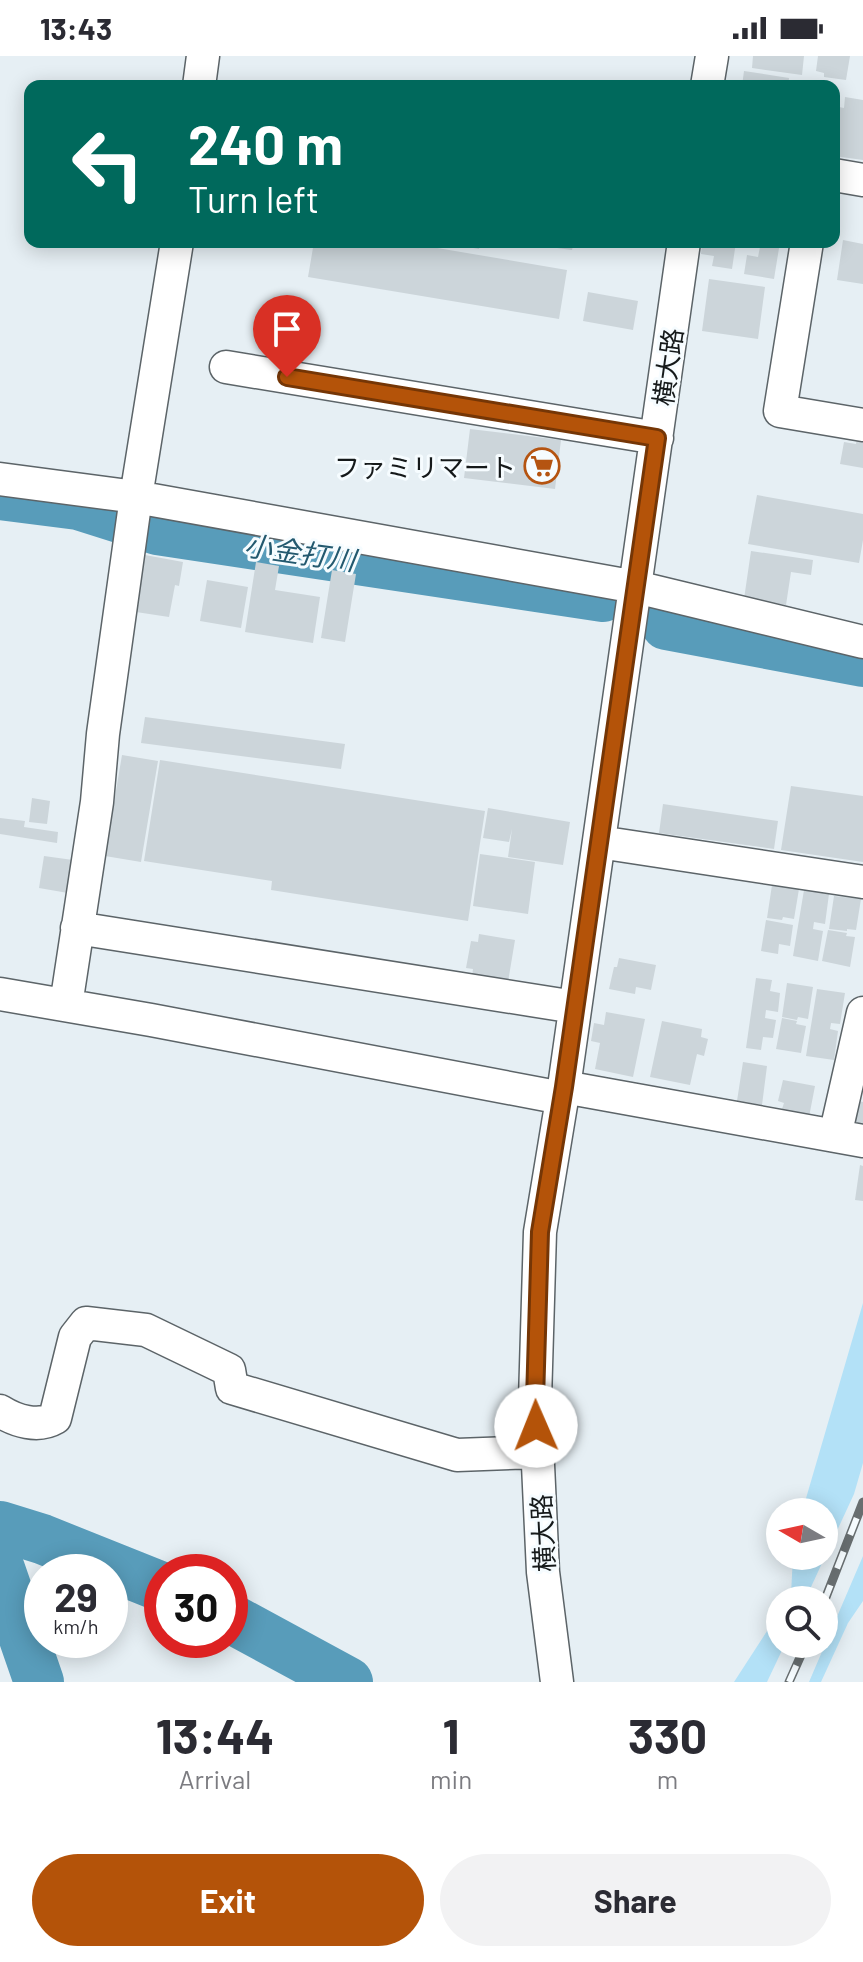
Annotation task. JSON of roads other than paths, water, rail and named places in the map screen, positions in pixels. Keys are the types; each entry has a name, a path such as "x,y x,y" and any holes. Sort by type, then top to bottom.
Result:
{"street":[{"path":"200,80 203,56"},
{"path":"708,80 712,56"},
{"path":"840,176 863,180"},
{"path":"66,1005 97,802 103,734 136,497 176,248"},
{"name":"横大路","path":"557,1682 543,1572 535,1400 540,1232 563,1092 683,248"},
{"path":"806,248 780,411 863,425"},
{"path":"226,367 657,438"},
{"path":"0,479 136,497 636,587 863,642"},
{"path":"599,842 863,882"},
{"path":"77,928 575,1007"},
{"path":"0,994 563,1092 849,1138 863,1013"},
{"path":"0,1411 15,1420 46,1424 55,1418 75,1337 86,1323 146,1330 229,1370 232,1388 457,1455 537,1452"}],"waterway":[{"name":"小金打川","path":"0,495 78,505 157,530 603,597"},
{"name":"小金打川","path":"666,625 863,662"},
{"path":"0,1526 42,1539 144,1580"},
{"path":"0,1569 39,1682"},
{"path":"248,1628 348,1682"}],"railway":[{"path":"830,1586 863,1502"},
{"path":"789,1682 800,1658"}],"place":[{"name":"ファミリマート","path":"542,466"}]}
